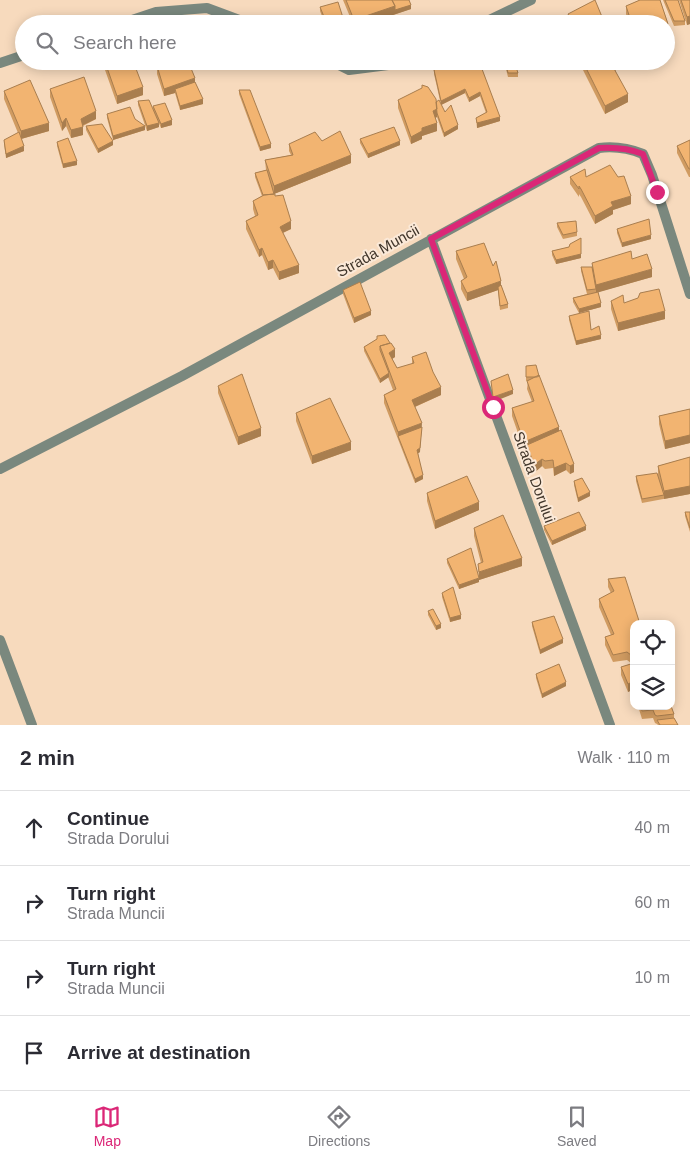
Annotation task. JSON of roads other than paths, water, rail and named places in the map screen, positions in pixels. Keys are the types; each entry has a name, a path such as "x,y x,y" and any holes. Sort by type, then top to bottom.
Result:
{"street":[{"path":"500,15 531,0"},
{"path":"147,15 156,12 207,8 226,15"},
{"path":"0,63 15,58"},
{"name":"Strada Muncii","path":"0,470 182,376 599,148 630,149 643,154 652,175 690,294"},
{"name":"Strada Dorului","path":"431,239 610,725"},
{"path":"0,640 32,725"}]}
